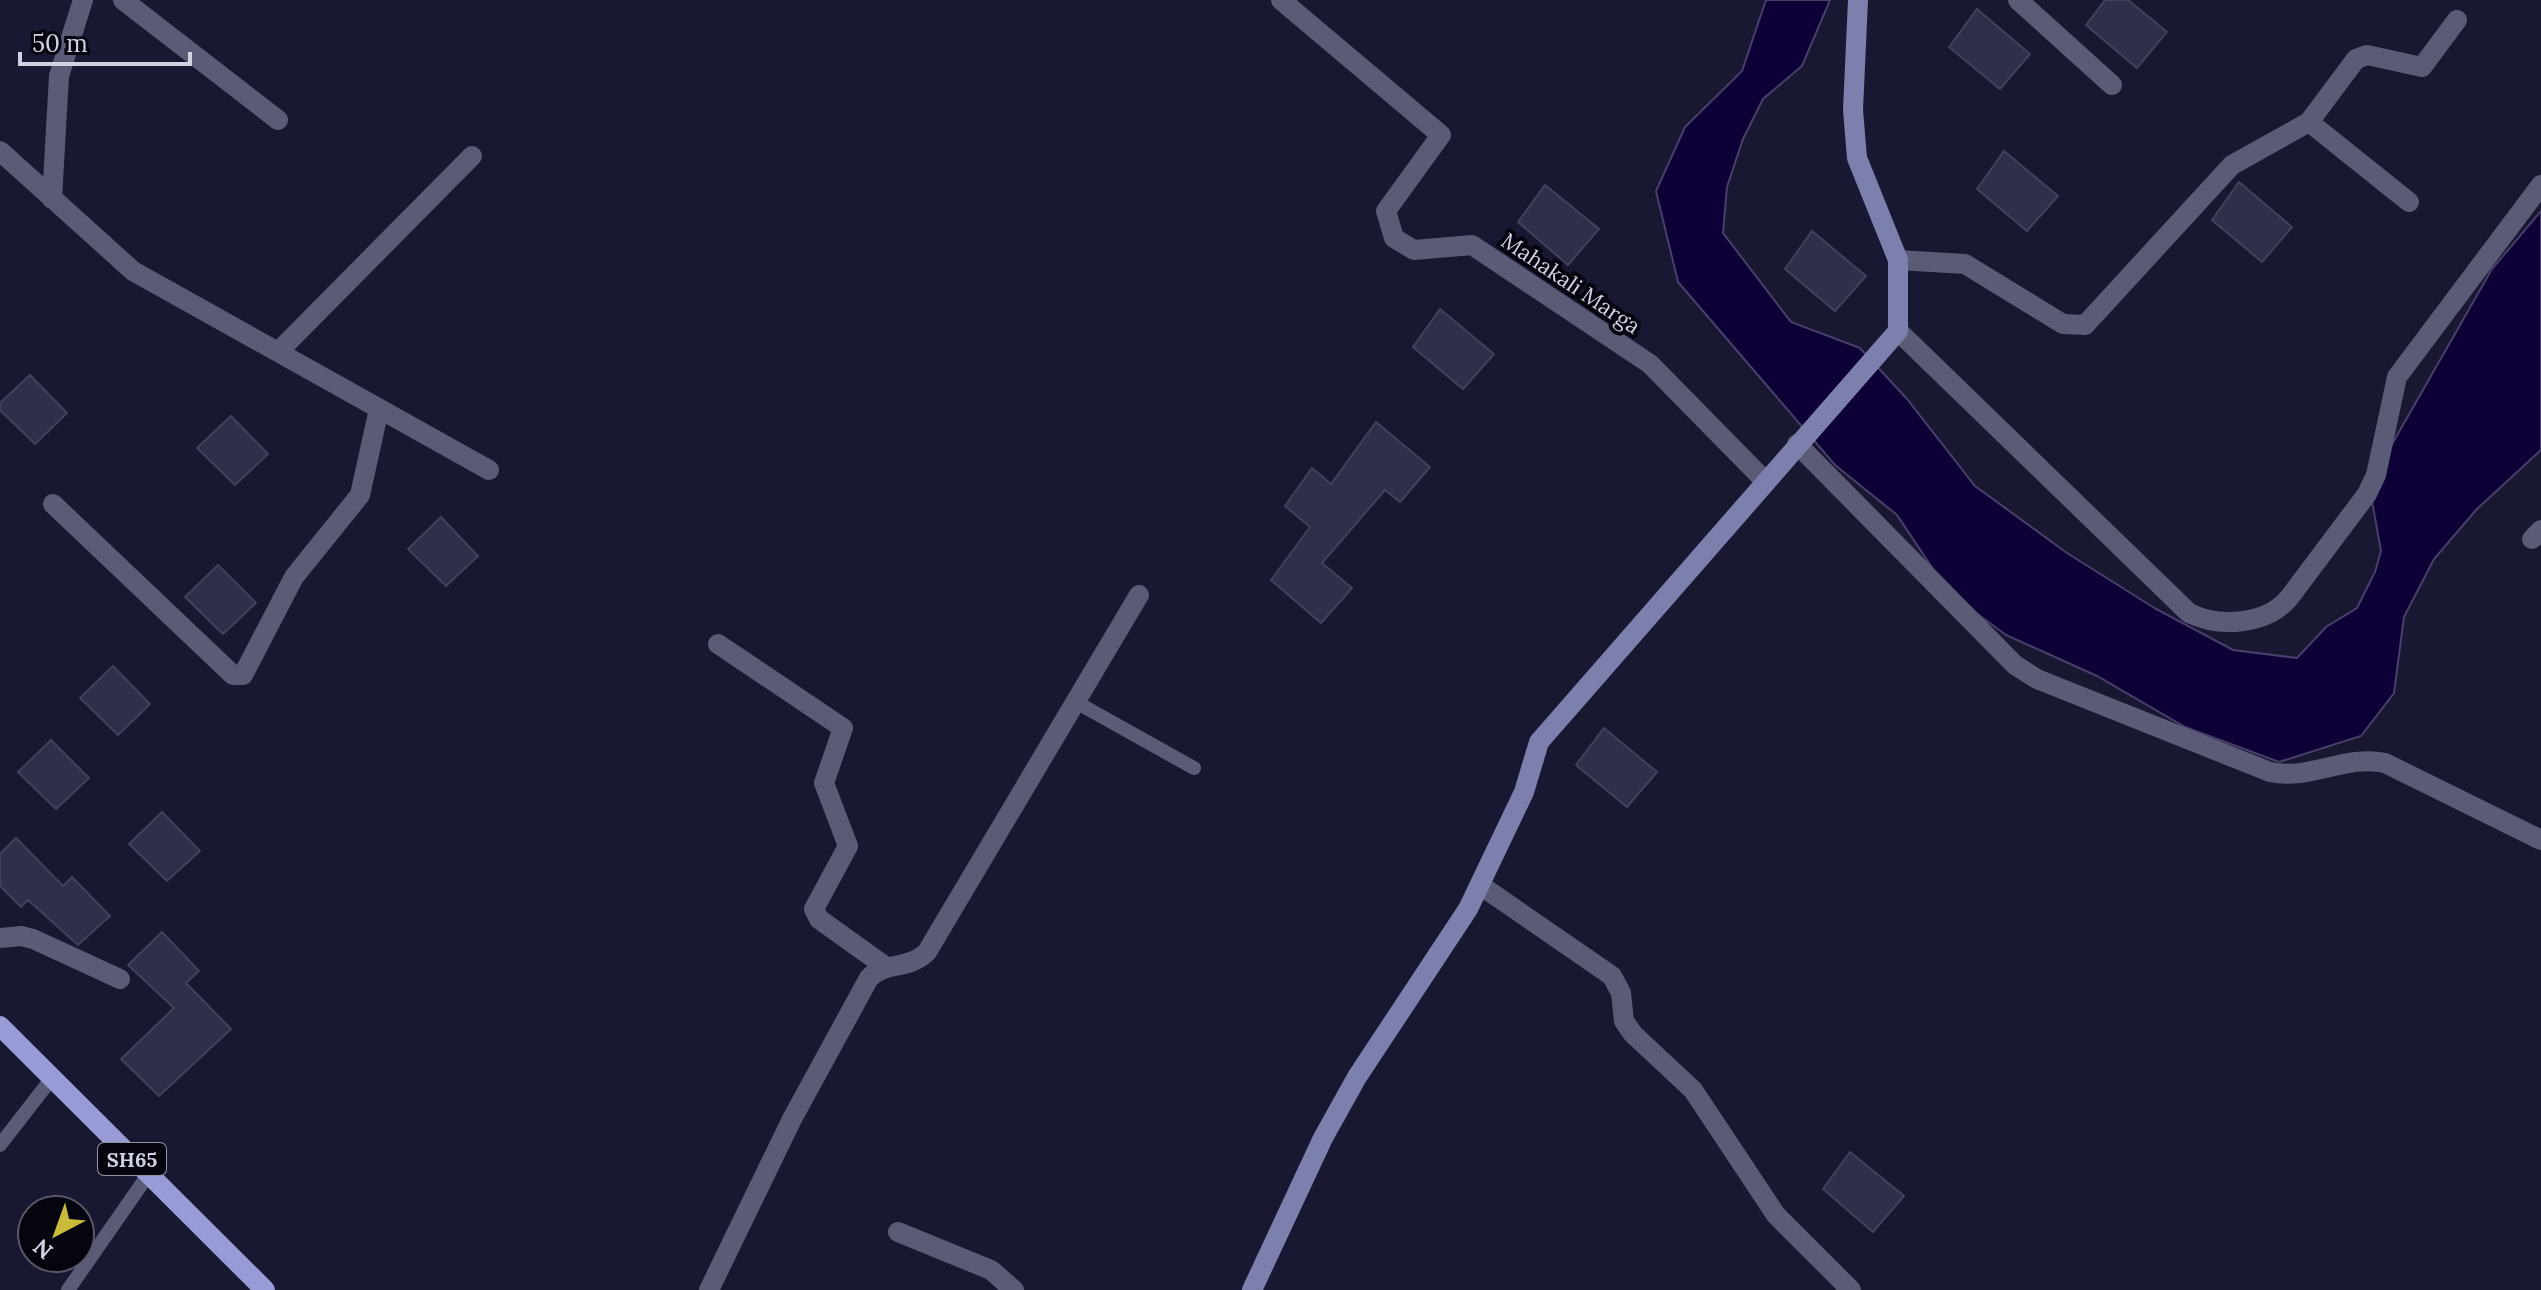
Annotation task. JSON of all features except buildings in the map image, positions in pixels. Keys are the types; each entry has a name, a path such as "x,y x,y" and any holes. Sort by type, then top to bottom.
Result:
{"main road":[{"path":"1252,1290 1323,1138 1357,1077 1468,909 1524,792 1539,742 1898,331 1898,260 1857,158 1853,110 1858,0"},
{"name":"SH65","path":"0,1026 256,1286"}],"street":[{"path":"52,199 59,76 83,0"},
{"path":"123,0 278,120"},
{"name":"Mahakali Marga","path":"1281,0 1441,135 1386,211 1394,238 1414,250 1472,245 1650,364 1766,482"},
{"path":"2018,0 2112,85"},
{"path":"1898,260 1965,264 2063,324 2077,328 2085,325 2232,165 2309,122 2361,55 2422,67 2457,20"},
{"path":"2309,122 2409,202"},
{"path":"0,151 133,271 489,470"},
{"path":"278,352 472,156"},
{"path":"1898,331 2189,613 2206,621 2265,616 2280,610 2367,494 2376,475 2397,377 2541,185"},
{"path":"53,504 233,675 243,675 294,577 360,495 379,409"},
{"path":"1800,440 1994,648 2037,679 2282,775 2357,762 2385,763 2541,840"},
{"path":"709,1290 792,1119 869,978 886,967 908,965 927,952 1139,595"},
{"path":"718,644 843,728 824,783 848,846 814,909 819,919 886,967"},
{"path":"1480,885 1612,976 1621,993 1624,1021 1633,1034 1693,1090 1776,1215 1851,1290"},
{"path":"0,938 21,936 33,939 120,979"},
{"path":"898,1232 991,1270 1014,1290"}],"lane":[{"path":"1074,701 1194,768"},
{"path":"0,1145 52,1078"},
{"path":"68,1290 148,1175"}],"shaded area":[{"path":"1766,0 1830,0 1802,66 1763,99 1743,139 1727,187 1723,233 1791,322 1860,348 1907,399 1975,486 2067,553 2156,609 2233,650 2297,658 2326,627 2357,608 2375,572 2381,551 2372,501 2387,453 2492,269 2541,211 2541,450 2476,510 2434,559 2404,617 2394,693 2361,736 2279,762 2185,727 2097,676 2006,635 1949,593 1897,515 1835,465 1678,282 1656,191 1685,127 1742,71"}]}
